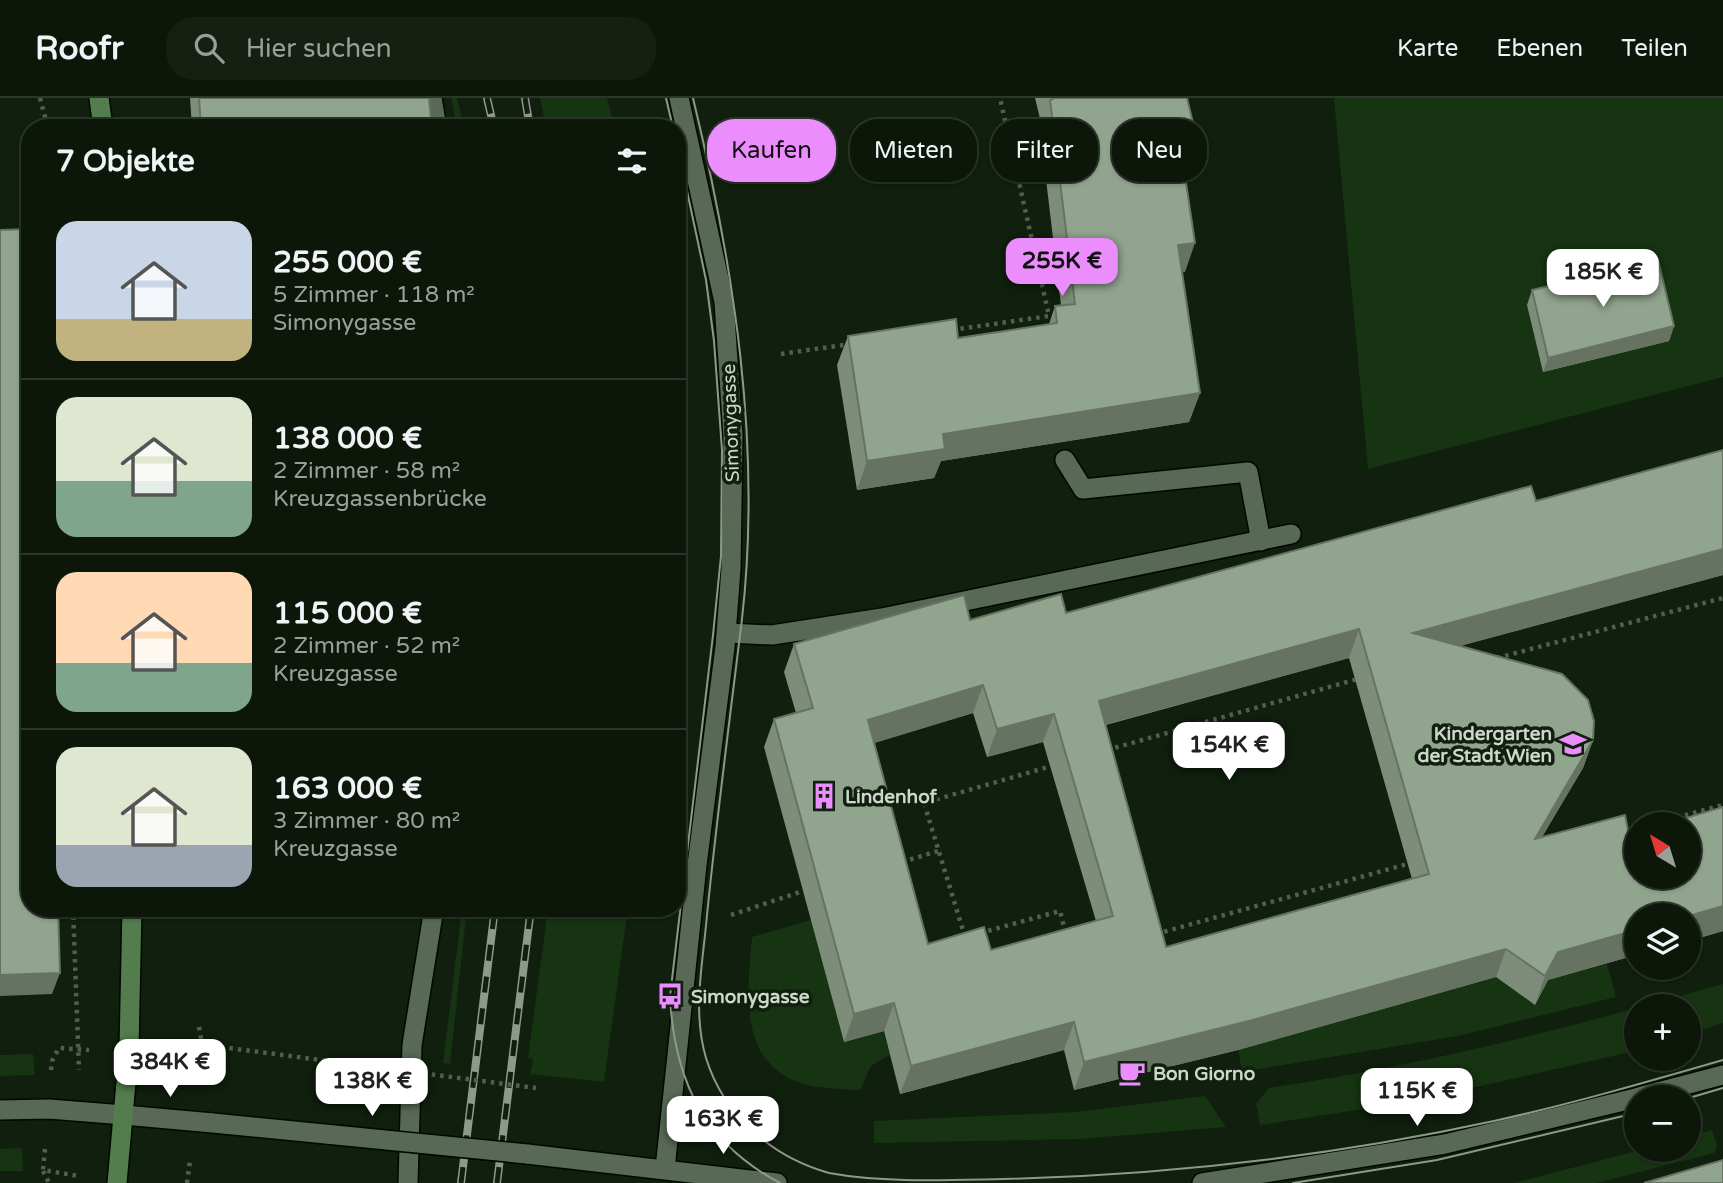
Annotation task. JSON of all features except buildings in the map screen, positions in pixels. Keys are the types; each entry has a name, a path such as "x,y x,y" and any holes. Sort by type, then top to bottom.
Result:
{"main road":[{"path":"99,98 102,119"},
{"path":"117,1183 133,976 132,917"}],"street":[{"path":"432,98 436,119"},
{"name":"Simonygasse","path":"679,98 684,119"},
{"name":"Simonygasse","path":"664,1176 690,928 727,633 731,569 733,436 724,302 686,130"},
{"path":"1065,460 1083,489 1248,472 1261,541"},
{"path":"727,633 772,635 882,618 1291,534"},
{"path":"408,1183 412,1045 433,917"},
{"path":"1686,1085 1723,1075"},
{"path":"1202,1183 1445,1144 1624,1101"},
{"path":"0,1110 80,1111 213,1123 527,1154 664,1176 777,1183"}],"path":[{"path":"40,98 46,119"},
{"path":"942,331 1049,316 1000,98"},
{"path":"781,354 862,342"},
{"path":"1495,659 1723,598"},
{"path":"1097,753 1363,677"},
{"path":"1057,765 924,803 963,937 1060,911 1069,946"},
{"path":"1695,812 1723,804"},
{"path":"1612,835 1624,832"},
{"path":"890,866 938,851"},
{"path":"1153,935 1417,861"},
{"path":"690,928 807,889"},
{"path":"73,917 80,1111"},
{"path":"199,1027 202,1044 536,1088"},
{"path":"43,1170 49,1183"}],"green space":[{"path":"451,98 457,98 462,119 455,119"},
{"path":"540,98 607,98 613,119 544,119"},
{"path":"1334,98 1723,98 1723,377 1368,469"},
{"path":"461,917 466,917 450,1064 443,1063"},
{"path":"547,917 627,917 604,1082 530,1074 533,1059 528,1058"},
{"path":"811,920 844,1042 883,1031 890,1055 871,1066 860,1090 823,1088 801,1083 780,1073 765,1058 756,1041 749,1000 752,937"},
{"path":"1607,964 1616,997 1458,1036 1242,1072 1238,1050 1507,974 1548,980"},
{"path":"1723,984 1723,1023 1701,1030 1701,994 1687,994"},
{"path":"1624,1011 1624,1053 1414,1101 1260,1125 1256,1104 1269,1088 1454,1054"},
{"path":"33,1054 35,1075 0,1076 0,1055"},
{"path":"1205,1096 1226,1127 1079,1139 874,1143 874,1121 1076,1112"},
{"path":"1712,1130 1717,1145 1714,1153 1701,1156 1701,1133"},
{"path":"22,1148 23,1171 0,1171 0,1149"},
{"path":"1624,1154 1624,1162 1679,1162 1597,1183 1514,1183"}],"tram line":[{"path":"666,98 671,119"},
{"path":"693,98 732,291 746,422 749,488 742,619 701,969 700,1023 706,1058 714,1079 738,1116 753,1131 770,1145 808,1166 850,1176 938,1180 1127,1173 1250,1162 1433,1133 1552,1107 1723,1060"},
{"path":"686,186 706,280 714,341 722,450 721,556 686,862"},
{"path":"679,917 670,996 678,1055 687,1082 698,1106 731,1149 780,1183"},
{"path":"1701,1094 1723,1088"},
{"path":"1293,1183 1437,1160 1624,1116"}],"railway":[{"path":"487,98 492,119"},
{"path":"525,98 528,119"},
{"path":"461,1183 494,917"},
{"path":"497,1183 530,917"}],"place":[{"name":"Kindergarten der Stadt Wien","path":"1573,744"},
{"name":"Lindenhof","path":"824,796"},
{"name":"Simonygasse","path":"670,996"},
{"name":"Bon Giorno","path":"1132,1073"}]}
